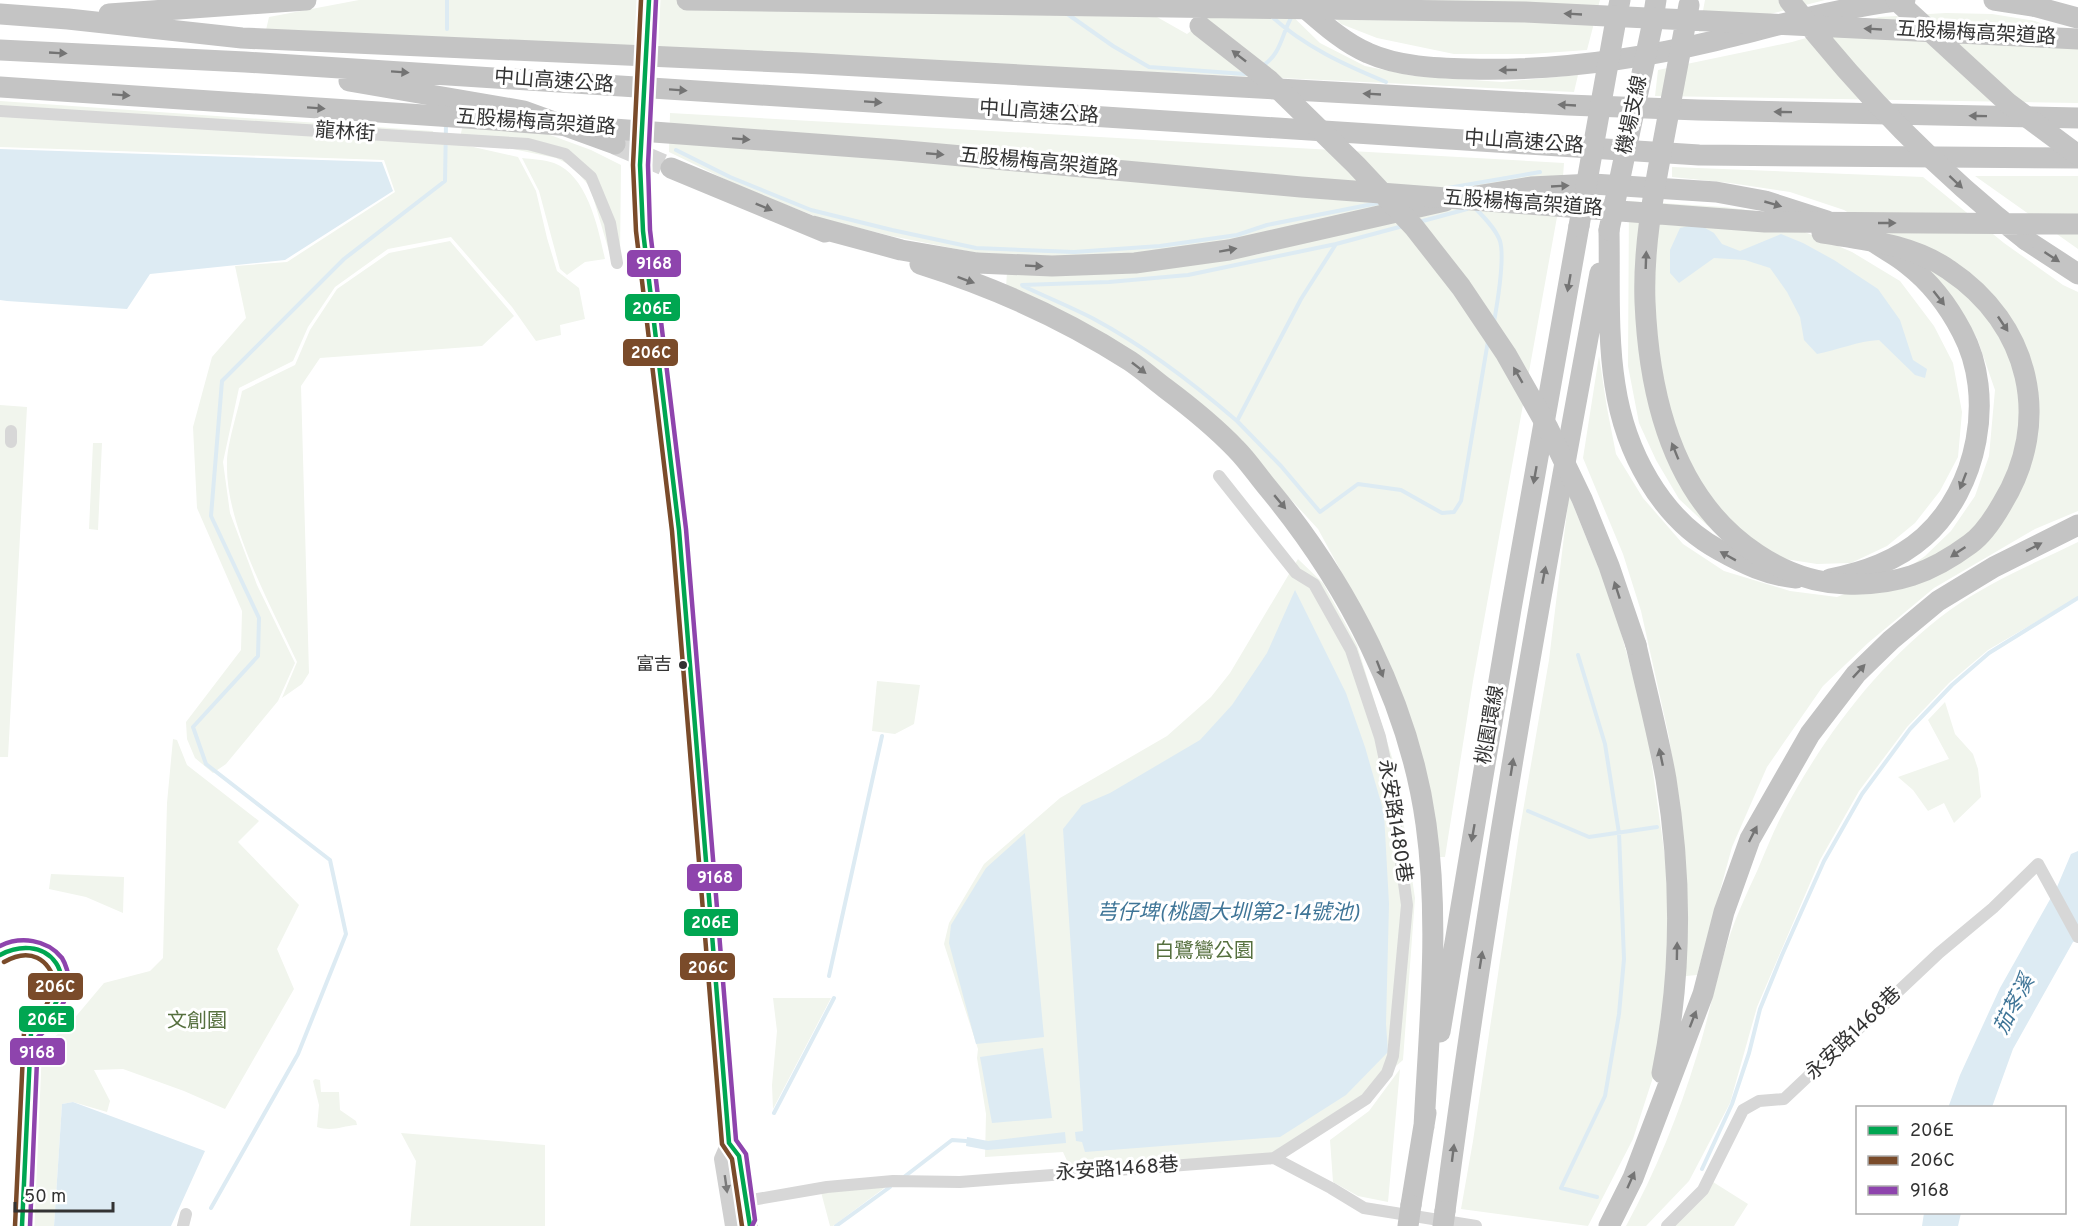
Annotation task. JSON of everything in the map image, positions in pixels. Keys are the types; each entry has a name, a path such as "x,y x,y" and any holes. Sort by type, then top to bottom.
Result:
{"highway":[{"path":"68,18 306,0"},
{"name":"五股楊梅高架道路","path":"687,0 1525,12 2078,39"},
{"path":"1161,0 1200,26 1269,80 1356,165 1414,227 1461,287 1506,354 1548,428 1582,500 1610,566 1636,645 1666,779 1673,841 1677,905 1677,977 1650,1133"},
{"path":"1295,0 1334,32 1367,53 1406,64 1447,69 1509,70 1560,67 1636,57 1711,42 1864,4 1905,0"},
{"name":"機場支線","path":"1579,226 1620,0"},
{"name":"機場支線","path":"1608,230 1656,0"},
{"path":"1690,0 1657,174 1646,251 1645,298 1647,338 1657,402 1682,468 1702,503 1719,523 1744,546 1768,562 1799,576 1826,583 1865,585 1914,576 1942,563 1973,542 1994,518 2013,487 2024,458 2029,432 2029,408 2026,379 2018,350 2004,324 1988,303 1969,284 1923,254 1896,246 1765,222"},
{"path":"1789,0 1853,79 1904,133 1981,205 2026,240 2078,274"},
{"path":"1896,0 2008,103 2078,157"},
{"path":"1994,0 2033,6 2078,18"},
{"name":"中山高速公路","path":"0,14 68,18 242,38 803,63 1580,105 1698,110 2078,117"},
{"name":"中山高速公路","path":"0,50 245,63 1699,155 2078,157"},
{"path":"245,63 524,111 615,144"},
{"name":"五股楊梅高架道路","path":"0,87 439,116 896,150 1301,187 1765,222 2078,224"},
{"path":"671,168 847,241 925,265 1003,293 1079,332 1131,362 1180,399 1236,449 1297,523 1338,585 1375,654 1398,714 1417,779 1426,824 1432,895 1424,1127"},
{"path":"812,226 900,250 966,261 1052,266 1135,263 1229,250 1433,204 1531,188 1593,184 1716,192 1765,201 1864,235 1909,266 1940,297 1962,333 1976,369 1979,412 1974,449 1962,487 1944,514 1924,537 1892,560 1859,573 1826,580 1783,577 1750,568 1706,543 1677,519 1652,487 1637,457 1615,386 1608,230"},
{"name":"桃園環線","path":"1408,1226 1509,620 1579,226"},
{"name":"桃園環線","path":"1444,1218 1501,832 1537,613 1608,230"},
{"path":"1609,1226 1633,1178 1703,994 1724,912 1750,839 1810,734 1856,674 1891,640 1938,601 1994,567 2078,525"}],"main road":[{"path":"649,0 640,165 643,231 675,499 734,1150 746,1201 743,1224"},
{"path":"734,1150 722,1159 743,1224"}],"street":[{"name":"龍林街","path":"0,111 528,144 565,154 591,177 610,223 617,262"},
{"name":"永安路1480巷","path":"1219,476 1296,573 1314,584 1351,650 1380,737 1387,768 1407,905 1393,1056 1387,1073 1366,1099 1274,1158"},
{"name":"永安路1468巷","path":"1667,1226 1703,1190 1743,1110 1759,1101 1784,1099 1939,953 1993,908 2038,864 2078,938"},
{"name":"永安路1468巷","path":"746,1201 827,1186 893,1181 960,1182 1074,1168 1274,1158"},
{"path":"1274,1158 1364,1208 1476,1226"}],"green space":[{"path":"359,0 1127,0 1187,34 1206,19 1180,0 1276,0 1320,43 1365,66 1414,76 1502,82 1578,75 1574,92 266,30 269,17"},
{"path":"1317,0 1600,0 1587,50 1531,54 1454,54 1377,38 1341,24"},
{"path":"1705,0 1825,0 1699,32"},
{"path":"1946,13 1992,14 2035,21 2078,37 2078,103 1655,96 1658,70 1792,42 1879,17"},
{"path":"0,101 433,131 437,144 460,144 518,157 536,191 557,271 579,288 585,319 560,325 561,335 536,341 512,307 451,237 388,249 335,287 308,327 293,361 239,388 223,462 230,513 257,585 295,663 278,701 226,764 213,773 195,758 187,739 186,722 241,650 242,611 197,508 193,427 212,357 246,318 235,266 287,262 395,192 384,160 0,147"},
{"path":"670,113 1564,163 1563,177 1480,187 1239,243 1124,256 977,253 891,236 820,218 745,189 669,152"},
{"path":"465,114 534,129 591,150 621,165 620,257 611,258 590,187 572,166 556,158 460,138"},
{"path":"522,158 554,163 575,179 590,204 605,259 585,262 567,275 560,269 539,191"},
{"path":"1672,167 1923,177 2004,243 2063,285 2078,292 2078,511 2035,529 1934,588 1868,643 1823,686 1767,767 1732,847 1697,975 1686,976 1685,880 1678,800 1669,737 1641,611 1623,554 1583,458 1599,356 1616,454 1643,498 1683,544 1724,571 1790,591 1837,597 1908,568 1925,556 1951,531 1975,496 1989,456 1995,390 1977,338 1942,284 1885,234 1844,210 1790,192 1672,177"},
{"path":"1975,176 2078,176 2078,249"},
{"path":"1561,195 1473,681 1445,857 1439,857 1378,639 1318,529 1227,430 1006,288 1007,272 1165,268 1255,255 1461,205"},
{"path":"1629,201 1755,211 1852,252 1900,281 1934,326 1953,363 1962,412 1958,457 1940,491 1915,523 1887,546 1851,563 1817,564 1785,559 1723,540 1679,499 1656,460 1639,423 1628,366"},
{"path":"450,241 514,316 482,346 320,358 301,386 309,673 302,684 282,698 297,662 241,538 228,487 227,455 242,391 295,365 310,330 337,289 389,253"},
{"path":"0,405 27,407 8,757 0,757"},
{"path":"93,443 102,443 98,530 89,529"},
{"path":"1569,495 1613,604 1646,723 1666,864 1670,958 1657,1065 1633,1139 1588,1226 1461,1209 1519,834 1549,660"},
{"path":"2078,542 2078,597 1988,650 1949,683 1907,727 1859,791 1820,860 1757,1007 1730,1103 1689,1181 1646,1226 1626,1226 1657,1163 1683,1099 1738,914 1780,818 1817,755 1877,676 1924,630 1980,591"},
{"name":"芎仔埤(桃園大圳第2-14號池)","path":"1298,559 1323,583 1357,645 1395,767 1415,898 1403,1060 1362,1095 1274,1153 1079,1167 1068,1163 1063,1152 985,1157 986,1114 977,1058 978,1049 944,944 949,923 984,864 1060,798 1167,736 1211,697 1230,673"},
{"path":"877,681 920,685 914,724 895,734 872,731"},
{"path":"1945,702 1955,734 1973,754 1978,769 1981,797 1954,823 1944,803 1928,811 1913,790 1898,777 1949,759 1928,720"},
{"name":"文創園","path":"173,739 177,740 187,765 259,821 238,842 299,905 277,949 294,989 225,1109 123,1069 94,1070 110,1101 107,1112 73,1102 62,1104 54,1226 28,1226 34,1066 37,1055 67,1027 104,983 150,971 163,958 167,803"},
{"path":"51,874 124,877 123,913 86,897 49,889"},
{"path":"773,998 831,998 773,1109 772,1085 777,1031"},
{"path":"1400,1069 1388,1202 1358,1196 1333,1182 1330,1140 1369,1111"},
{"path":"320,1080 321,1092 339,1092 340,1110 356,1121 357,1125 332,1129 317,1127 319,1105 313,1081"},
{"path":"401,1133 545,1145 545,1226 410,1226 416,1161"},
{"path":"1713,1182 1748,1204 1734,1226 1674,1226"},
{"path":"887,1186 833,1226 830,1226 821,1192"}],"water":[{"path":"0,149 382,162 393,191 285,260 150,274 127,309 7,301 0,300"},
{"path":"1698,224 1714,233 1722,244 1740,251 1781,234 1834,260 1878,289 1900,320 1913,360 1927,369 1925,378 1915,375 1879,340 1817,354 1804,340 1800,317 1787,292 1770,268 1745,260 1714,258 1679,283 1670,273 1670,250 1680,228"},
{"name":"芎仔埤(桃園大圳第2-14號池)","path":"1295,590 1346,693 1365,747 1384,813 1389,904 1386,1024 1388,1052 1346,1095 1280,1137 1085,1152 1082,1142 1076,1141 1075,1132 1083,1131 1063,829 1082,805 1110,793 1200,740 1232,705 1267,653"},
{"path":"1025,833 1044,1037 976,1044 949,943 951,925 986,868"},
{"name":"茄苳溪","path":"2078,851 2078,940 2073,942 2013,1049 1992,1106 1949,1106 1960,1075 2000,988 2057,887 2071,854"},
{"path":"1043,1048 1052,1118 992,1123 980,1057"},
{"path":"73,1102 205,1151 171,1226 54,1226 62,1104"},
{"path":"1065,1132 1066,1143 987,1150 966,1146 967,1137 988,1141"},
{"path":"1924,1214 1961,1214 1958,1226 1922,1226"}],"waterway":[{"path":"447,0 447,29"},
{"path":"1066,13 1113,46 1149,67 1245,74 1249,72"},
{"path":"1271,16 1312,46 1386,82"},
{"path":"1261,67 1277,50 1292,16"},
{"path":"211,1208 298,1054 346,934 330,860 206,764 193,727 258,656 259,618 211,516 222,381 344,259 445,181 446,123"},
{"path":"676,150 730,177 811,210 976,248 1074,252 1160,246 1237,235 1267,225 1378,203"},
{"path":"1448,188 1540,172"},
{"path":"1474,207 1492,227 1500,241 1501,270 1494,322"},
{"path":"1419,222 1467,209"},
{"path":"1336,244 1403,226"},
{"path":"1022,285 1109,282 1188,275 1336,244 1301,299 1237,421 1281,466 1320,512 1358,484 1401,490 1442,513 1454,512 1461,501 1488,341"},
{"path":"1023,286 1094,319 1132,341 1186,379 1237,421"},
{"path":"1702,1169 1732,1104 1749,1053 1760,1009 1782,955 1824,861 1862,794 1910,729 1952,685 1989,653 2078,598"},
{"path":"1578,655 1605,744 1619,833 1624,959 1619,1014 1605,1096 1561,1188 1597,1197"},
{"path":"829,976 882,736"},
{"path":"1528,811 1589,837 1657,827"},
{"path":"774,1113 834,998"},
{"path":"904,1177 952,1140 966,1141"},
{"path":"836,1226 890,1187"}],"tunnel":[{"path":"615,144 671,168"}],"transit line":[{"name":"206C","path":"641,0 633,165 636,231 672,531 722,1144 732,1159 742,1226"},
{"name":"206E","path":"649,0 640,165 643,231 679,530 729,1143 739,1156 750,1226"},
{"name":"9168","path":"656,0 648,165 650,230 686,529 736,1140 746,1154 755,1220 752,1226"},
{"name":"9168","path":"0,946 24,940 49,947 62,958 71,986 55,1021 38,1037 30,1226"},
{"name":"206E","path":"0,955 22,948 44,952 58,966 64,986 49,1017 31,1033 22,1226"},
{"name":"206C","path":"4,962 22,955 37,958 49,968 56,985 43,1012 24,1032 15,1226"}],"place":[{"name":"富吉","path":"683,665"}],"park label":[{"name":"白鷺鸞公園","path":"1204,952"}]}
